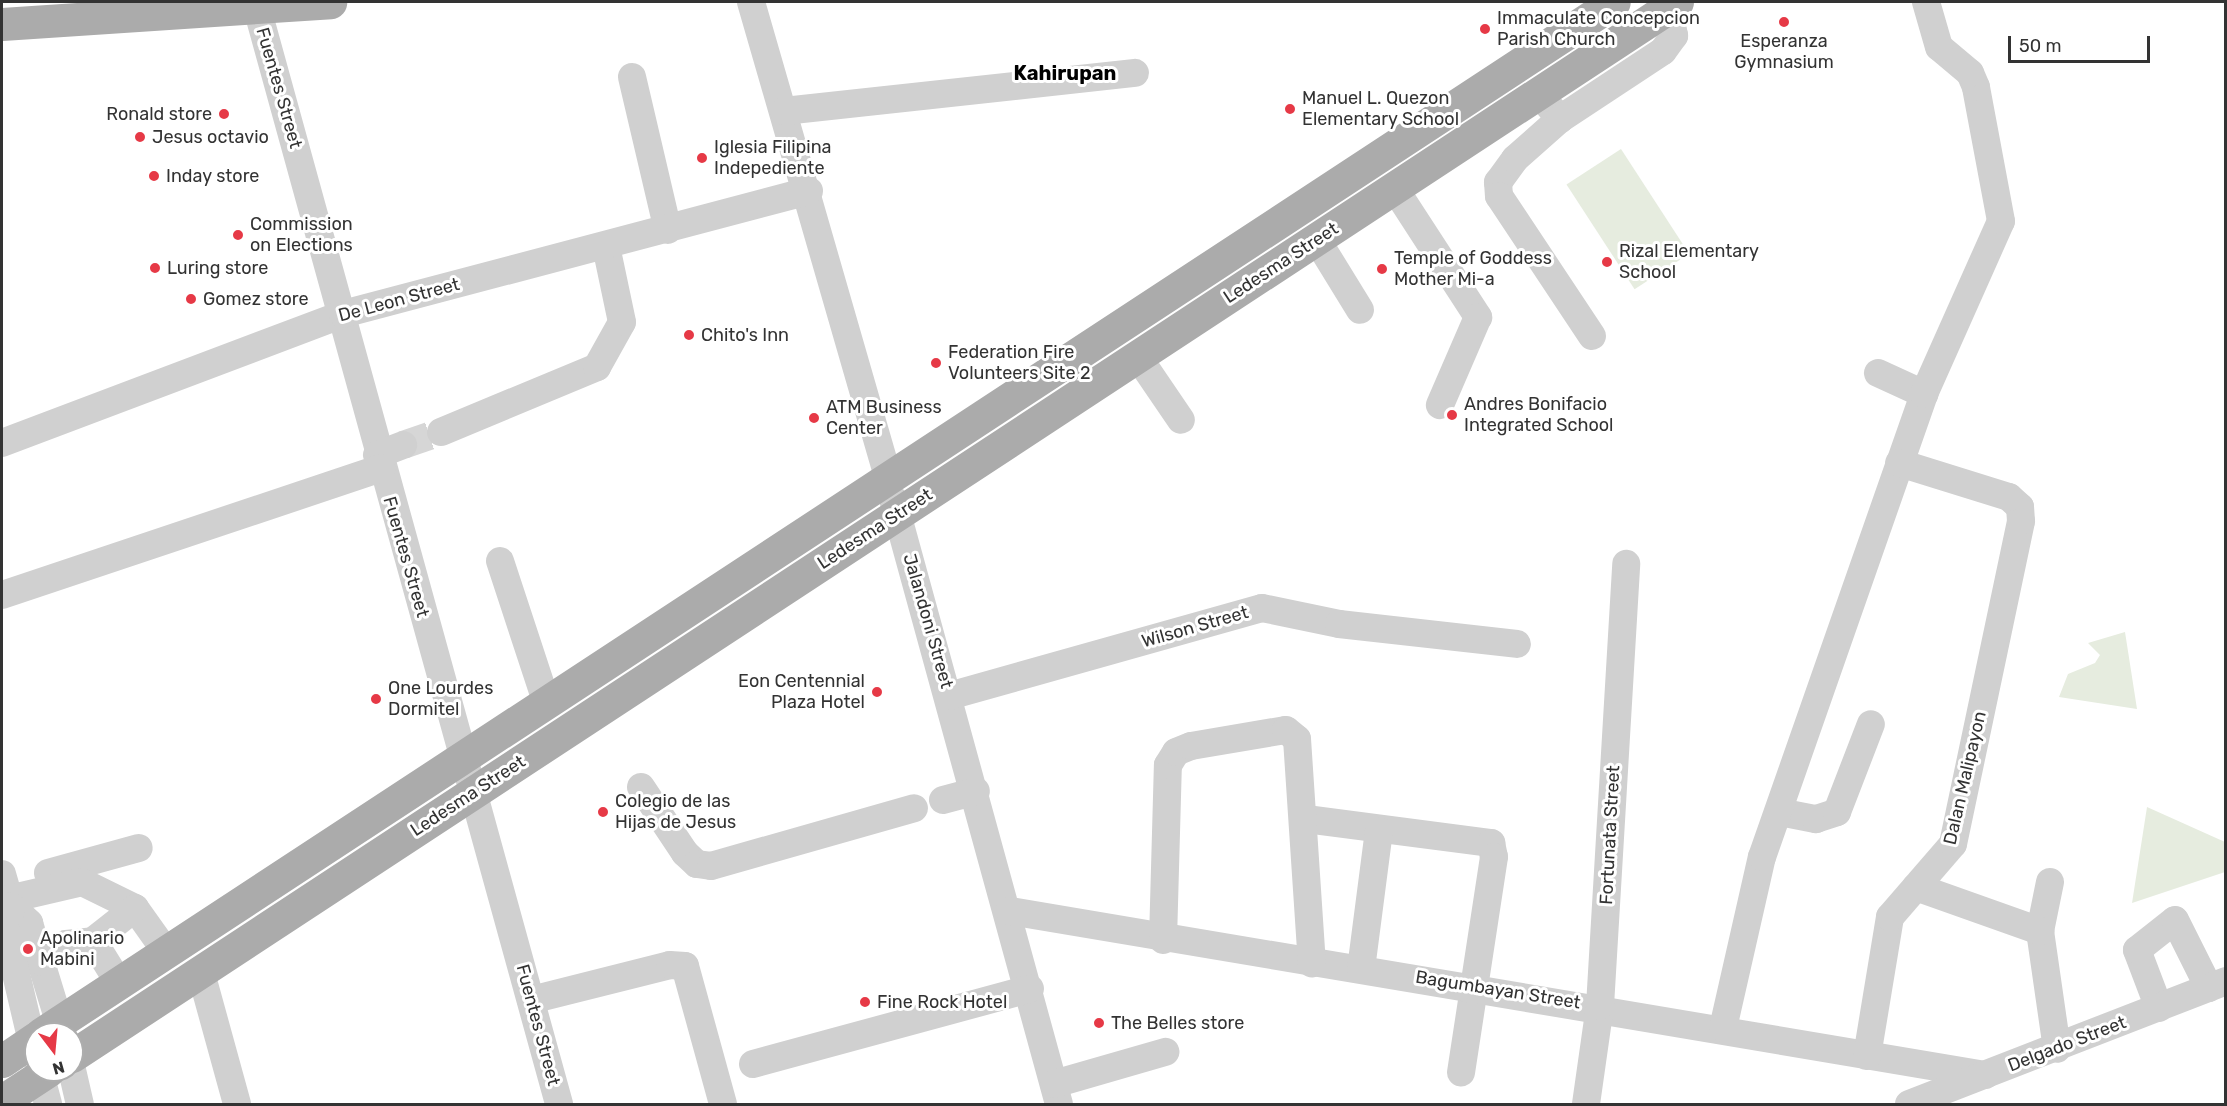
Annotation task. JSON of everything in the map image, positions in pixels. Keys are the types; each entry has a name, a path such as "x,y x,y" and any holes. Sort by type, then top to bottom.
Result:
{"main road":[{"path":"2,24 118,26 269,5 330,2"},
{"name":"Ledesma Street","path":"84,1048 474,792 893,497 1614,2"},
{"name":"Ledesma Street","path":"79,1022 119,984 547,704 893,497 1138,357 1539,94 1670,3"},
{"name":"Ledesma Street","path":"2,1060 24,1057"},
{"name":"Ledesma Street","path":"2,1101 24,1077"}],"street":[{"name":"Jalandoni Street","path":"751,2 809,191 1010,911 1056,1094"},
{"path":"1723,1028 1755,883 1899,463 1924,394 2001,221 1976,87 1970,72 1939,47 1926,2"},
{"path":"1592,336 1499,196 1498,182 1515,159 1560,119 1664,51 1674,36 1670,3"},
{"name":"Fuentes Street","path":"269,5 343,314 387,456 464,758 559,1104"},
{"path":"784,111 1135,73"},
{"path":"632,77 668,230"},
{"path":"1539,94 1560,119"},
{"path":"1395,189 1478,318 1440,405"},
{"name":"De Leon Street","path":"2,444 343,314 809,191"},
{"path":"1317,240 1360,310"},
{"path":"441,432 597,367 622,322 606,246"},
{"path":"1138,357 1181,420"},
{"path":"1878,373 1924,394"},
{"path":"2,595 387,456"},
{"name":"Dalan Malipayon","path":"1868,1056 1890,917 1953,844 2020,507 2009,497 1899,463"},
{"path":"500,561 547,704"},
{"name":"Fortunata Street","path":"1586,1104 1600,1006 1626,564"},
{"name":"Wilson Street","path":"949,696 1262,608 1339,624 1517,644"},
{"path":"1779,812 1816,819 1837,812 1871,724"},
{"path":"1163,940 1168,765 1176,752 1293,733 1306,819 1312,964"},
{"path":"641,787 686,853 697,864 711,866 914,808"},
{"path":"944,800 976,791"},
{"path":"1306,819 1379,831 1491,843 1474,988 1461,1072"},
{"path":"1361,969 1379,831"},
{"path":"6,891 139,848"},
{"path":"6,891 82,882 135,908 167,952"},
{"path":"2050,882 2040,931 2057,1049"},
{"path":"1916,887 2040,931"},
{"path":"6,891 29,923 42,962 43,1022"},
{"path":"6,891 6,931 34,1022"},
{"path":"42,962 66,944 93,941 135,908"},
{"name":"Bagumbayan Street","path":"1010,911 1163,940 1312,964 1361,969 1600,1006 1868,1056 1985,1075"},
{"path":"2159,1008 2137,950 2175,920 2217,985"},
{"path":"93,941 119,984"},
{"path":"531,1000 670,965 685,966 723,1104"},
{"path":"201,973 237,1104"},
{"name":"Delgado Street","path":"1909,1104 2057,1049 2217,985"},
{"path":"753,1065 1030,988"},
{"path":"1056,1094 1165,1052"},
{"path":"75,1082 80,1104"}],"shaded area":[{"path":"1621,149 1689,254 1635,289 1566,184"},
{"path":"2125,632 2137,709 2059,697 2068,674 2095,663 2100,655 2088,643"},
{"path":"2147,807 2225,842 2225,872 2132,903"}],"tunnel":[{"path":"403,445 441,432"}],"place":[{"name":"Esperanza Gymnasium","path":"1784,22"},
{"name":"Immaculate Concepcion Parish Church","path":"1485,29"},
{"name":"Manuel L. Quezon Elementary School","path":"1290,109"},
{"name":"Ronald store","path":"224,114"},
{"name":"Jesus octavio","path":"140,137"},
{"name":"Iglesia Filipina Indepediente","path":"702,158"},
{"name":"Inday store","path":"154,176"},
{"name":"Commission on Elections","path":"238,235"},
{"name":"Rizal Elementary School","path":"1607,262"},
{"name":"Luring store","path":"155,268"},
{"name":"Temple of Goddess Mother Mi-a","path":"1382,269"},
{"name":"Gomez store","path":"191,299"},
{"name":"Chito's Inn","path":"689,335"},
{"name":"Federation Fire Volunteers Site 2","path":"936,363"},
{"name":"Andres Bonifacio Integrated School","path":"1452,415"},
{"name":"ATM Business Center","path":"814,418"},
{"name":"Eon Centennial Plaza Hotel","path":"877,692"},
{"name":"One Lourdes Dormitel","path":"376,699"},
{"name":"Colegio de las Hijas de Jesus","path":"603,812"},
{"name":"Apolinario Mabini","path":"28,949"},
{"name":"Fine Rock Hotel","path":"865,1002"},
{"name":"The Belles store","path":"1099,1023"}],"district":[{"name":"Kahirupan","path":"1065,73"}]}
